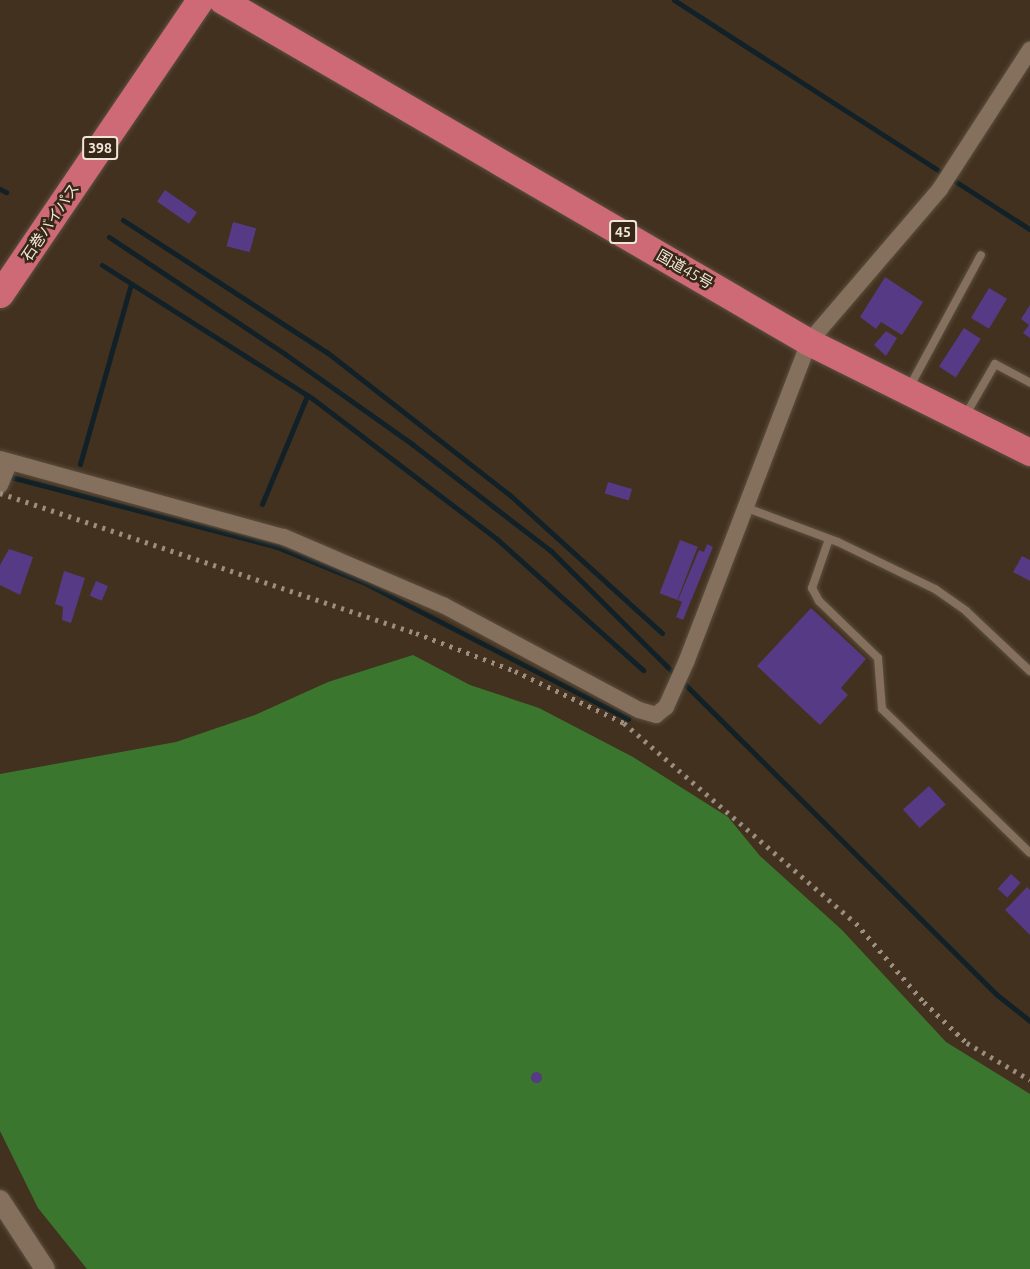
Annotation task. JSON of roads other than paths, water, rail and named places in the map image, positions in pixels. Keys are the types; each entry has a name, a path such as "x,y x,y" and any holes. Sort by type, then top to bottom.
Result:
{"highway":[{"name":"石巻バイパス","path":"0,294 200,0"},
{"name":"国道45号","path":"222,0 810,342 963,422 1030,452"}],"street":[{"path":"0,485 5,461 272,534 332,556 443,605 639,710 656,715 666,707 687,660 810,342 947,176 1030,50"},
{"path":"0,1200 45,1269"}],"lane":[{"path":"906,393 981,255"},
{"path":"963,422 995,364 1030,383"},
{"path":"747,508 829,539 935,589 966,611 1030,671"},
{"path":"829,539 812,588 819,601 878,658 882,709 1030,853"}],"waterway":[{"path":"674,0 1030,229"},
{"path":"0,189 6,192"},
{"path":"123,220 328,353 511,496 662,633"},
{"path":"109,237 285,354 412,444 551,551 996,994 1030,1021"},
{"path":"102,265 313,399 498,540 643,670"},
{"path":"80,464 131,284"},
{"path":"262,504 307,396"},
{"path":"11,477 277,547 367,584 628,719"}],"railway":[{"path":"0,493 416,633 515,671 624,723 856,923 924,1002 967,1043 1030,1080"}]}
